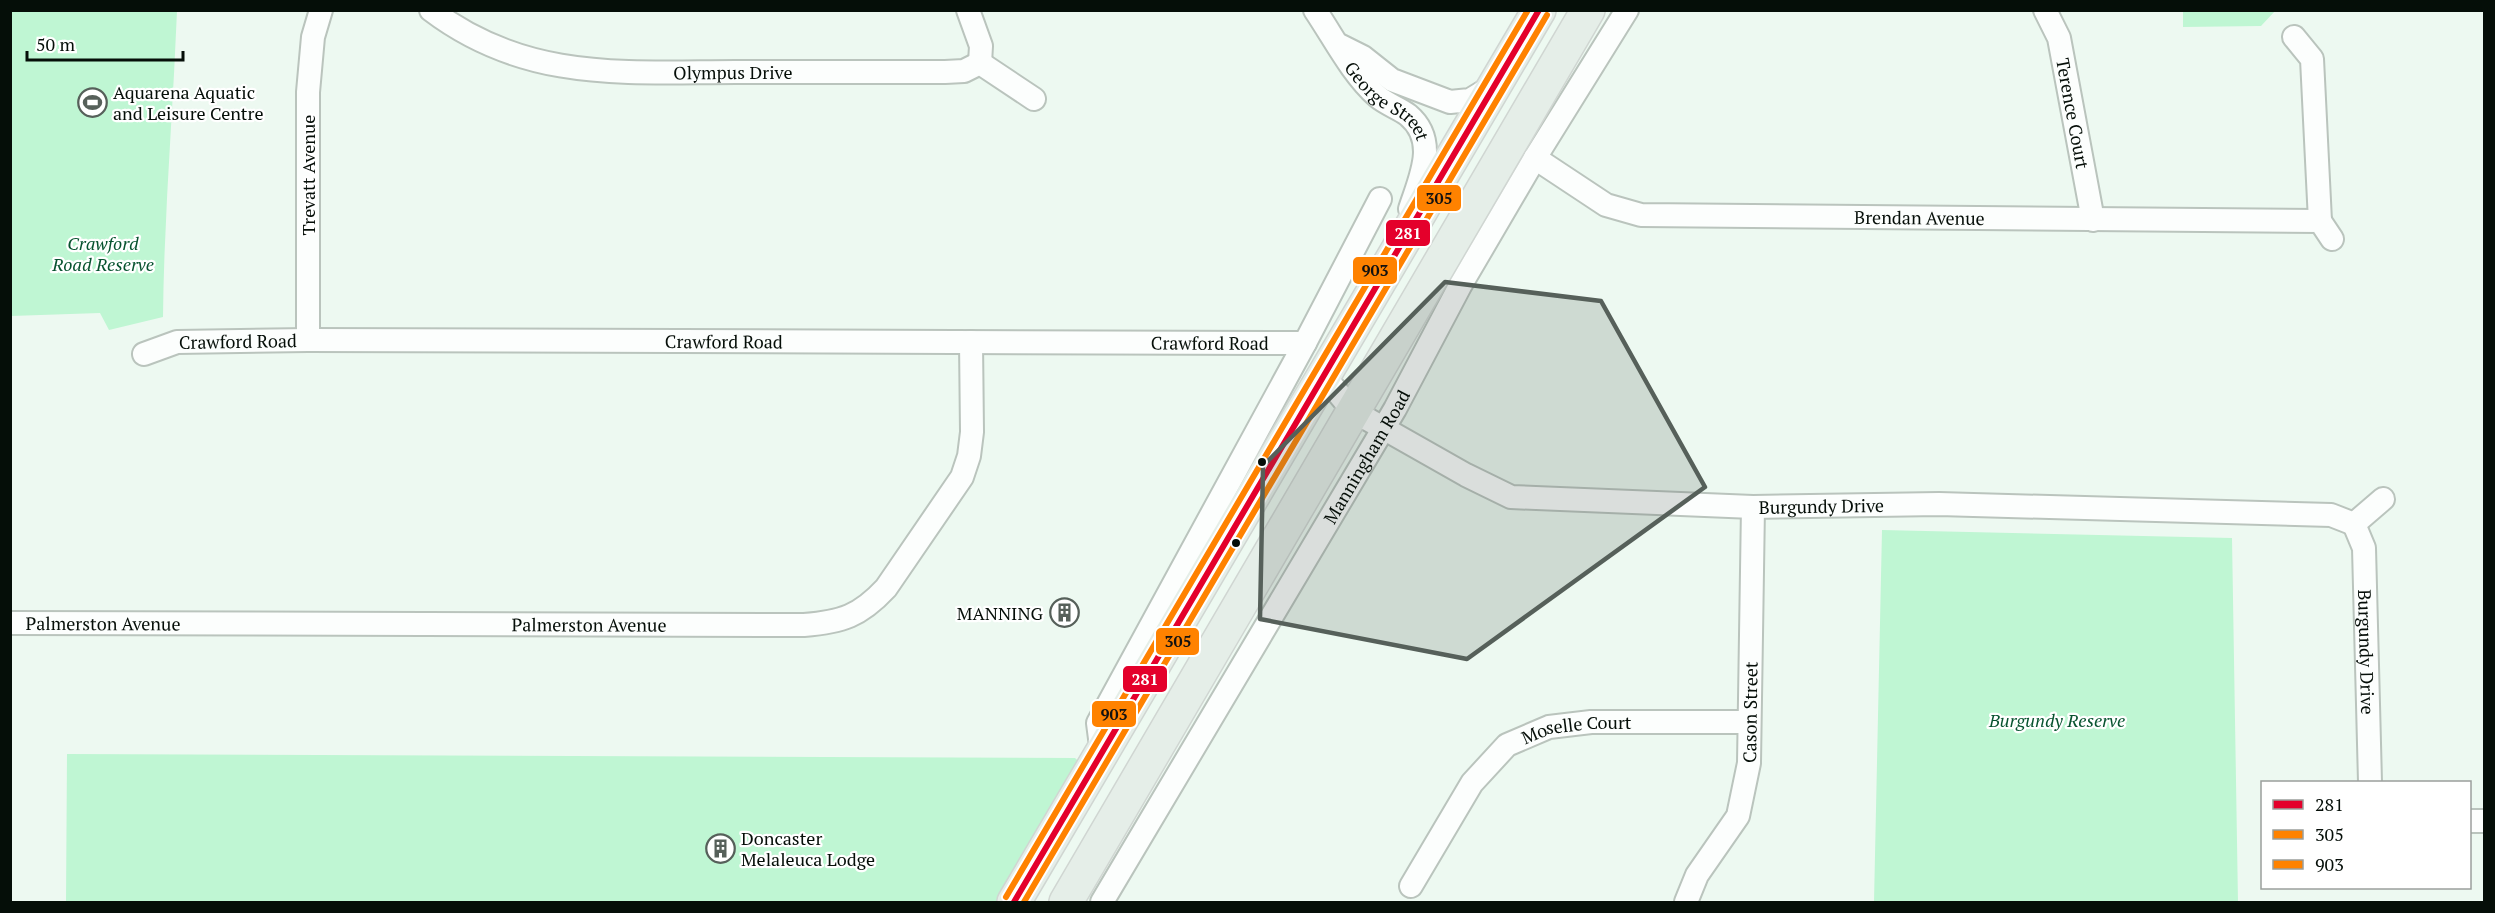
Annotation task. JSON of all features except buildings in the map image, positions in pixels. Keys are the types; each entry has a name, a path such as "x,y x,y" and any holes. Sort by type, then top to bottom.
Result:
{"main road":[{"path":"1014,903 1539,10"},
{"name":"Manningham Road","path":"1066,903 1588,10"},
{"path":"1455,152 1492,175"}],"street":[{"name":"Trevatt Avenue","path":"308,340 308,92 313,37 321,10"},
{"name":"Olympus Drive","path":"431,10 483,44 517,56 587,71 945,72 964,71 980,63"},
{"path":"968,10 981,46 980,63 1034,99"},
{"name":"George Street","path":"1315,10 1358,74 1378,97 1408,116 1421,130 1427,149 1421,175 1391,262"},
{"name":"Manningham Road","path":"1102,903 1384,429 1460,286 1535,158 1627,10"},
{"name":"Terence Court","path":"2045,10 2059,38 2093,220"},
{"name":"Brendan Avenue","path":"1535,158 1606,205 1641,215 2093,220 2326,230 2312,59 2294,37"},
{"name":"George Street","path":"1339,45 1363,57 1392,80 1450,102 1470,100 1495,85"},
{"path":"1102,754 1098,723 1305,343 1380,200"},
{"path":"1322,310 1336,311 1366,305"},
{"name":"Crawford Road","path":"144,354 177,342 308,340 1305,343"},
{"name":"Palmerston Avenue","path":"10,623 804,625 829,623 853,616 871,604 886,588 962,477 969,456 972,432 971,342"},
{"name":"Burgundy Drive","path":"1324,376 1353,411 1466,475 1511,497 1753,507 1939,504 2331,515 2354,524 2364,548 2370,781"},
{"path":"2354,524 2383,500"},
{"name":"Cason Street","path":"1686,903 1697,875 1738,816 1749,763 1753,507"},
{"name":"Moselle Court","path":"1411,886 1472,783 1507,745 1549,727 1591,722 1749,722"}],"highlighted area":[{"path":"1445,282 1601,301 1705,487 1467,659 1260,619 1263,466"}],"green space":[{"name":"Aquarena Aquatic and Leisure Centre","path":"11,10 177,11 163,317 109,330 100,313 11,316"},
{"path":"2183,10 2275,11 2261,26 2183,27"},
{"name":"Burgundy Reserve","path":"1882,530 2232,538 2238,902 1874,902"},
{"path":"67,754 1075,758 1091,772 1016,902 66,902"}],"transit line":[{"name":"903","path":"1006,897 1528,10"},
{"name":"281","path":"1014,902 1539,10"},
{"name":"305","path":"1024,902 1547,15"}],"place":[{"name":"Aquarena Aquatic and Leisure Centre","path":"92,102"},
{"name":"MANNING","path":"1064,613"},
{"name":"Doncaster Melaleuca Lodge","path":"720,848"}],"park label":[{"name":"Crawford Road Reserve","path":"103,253"}]}
